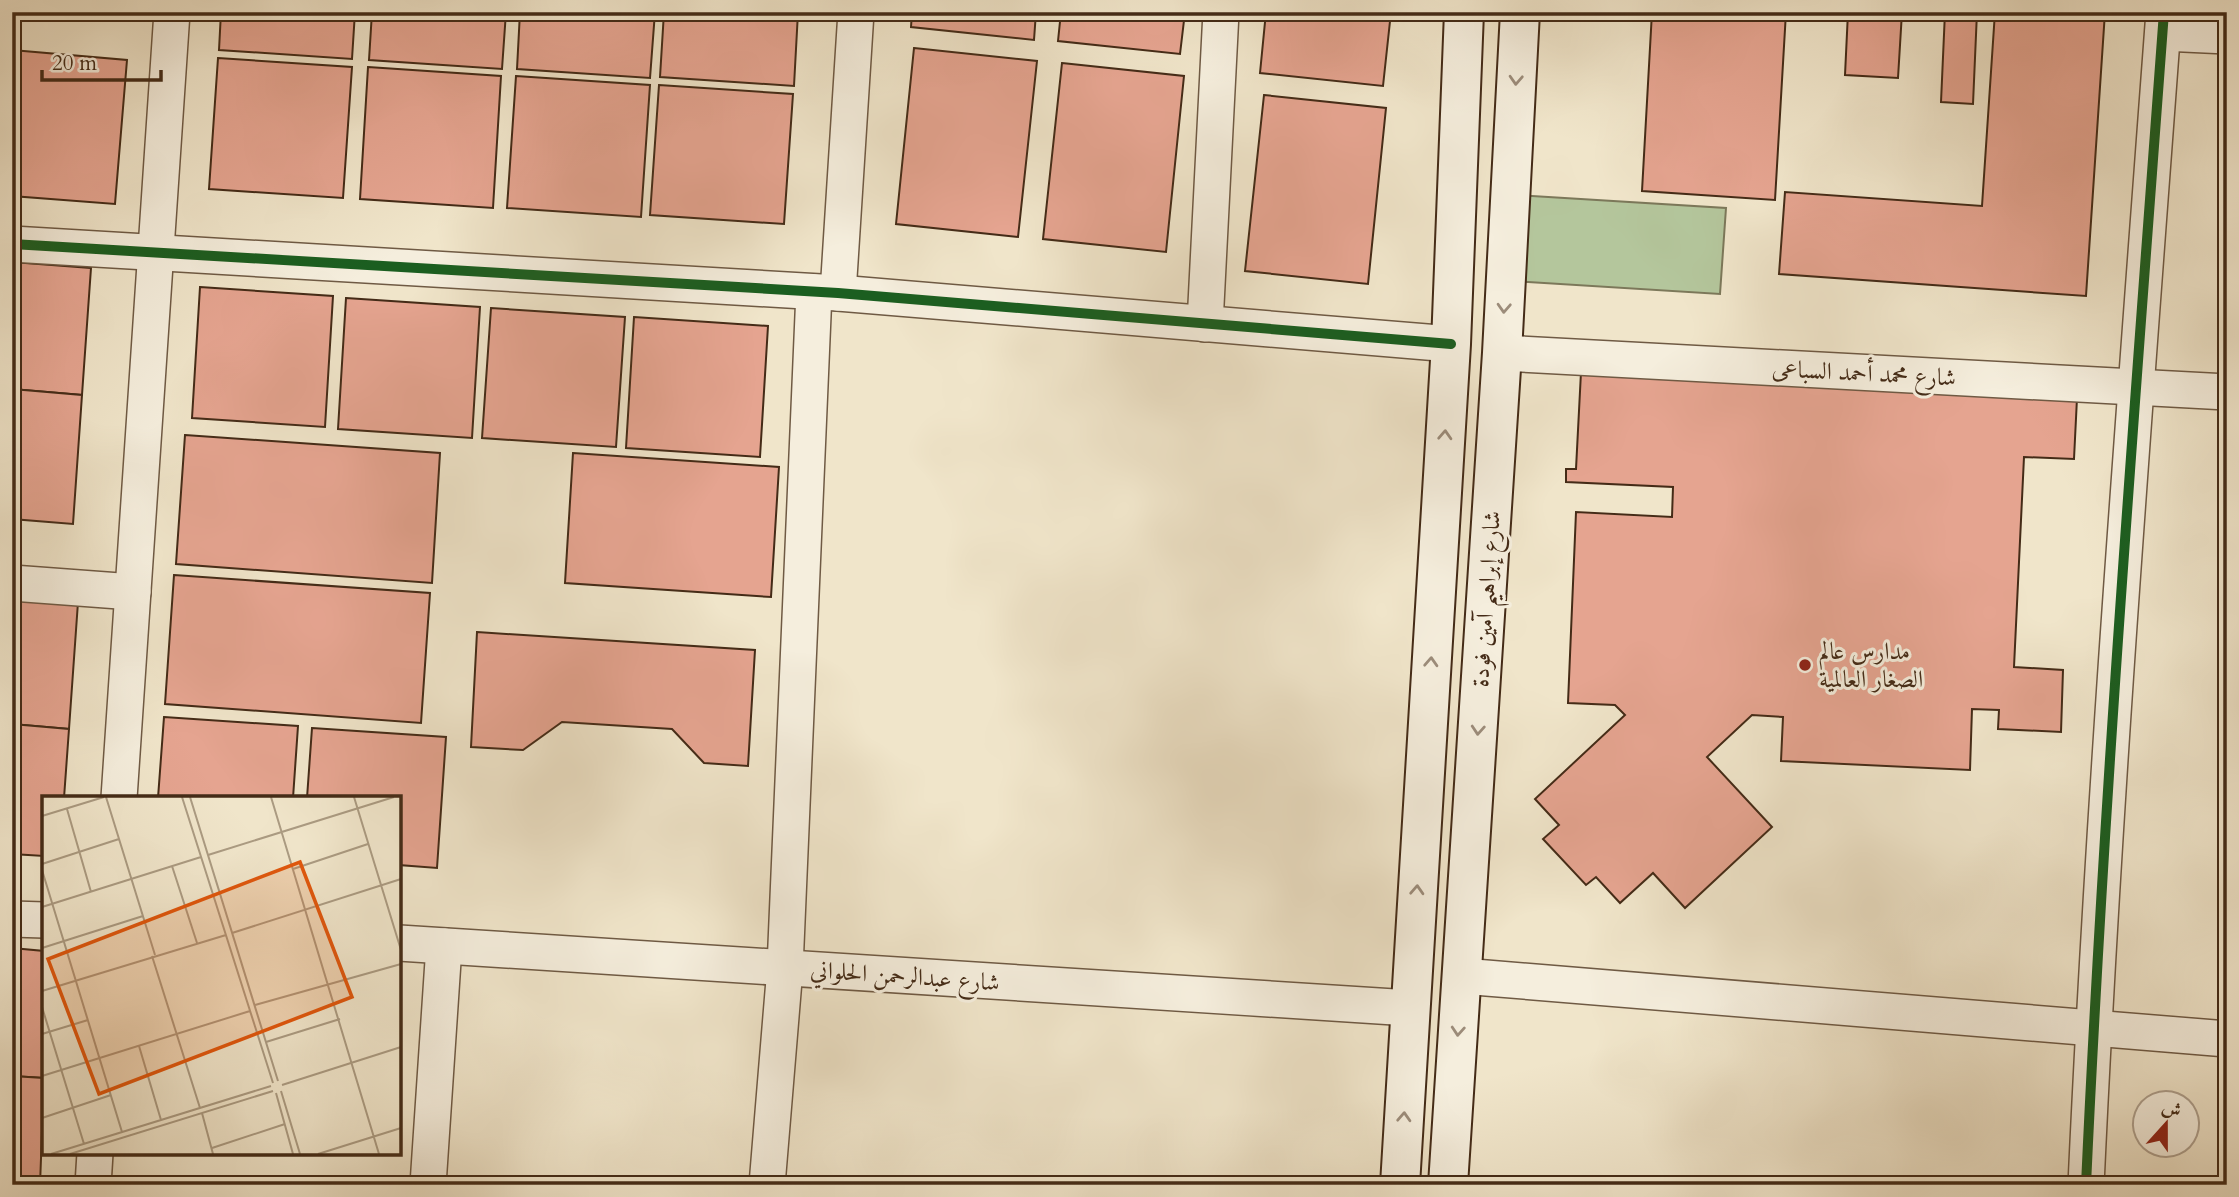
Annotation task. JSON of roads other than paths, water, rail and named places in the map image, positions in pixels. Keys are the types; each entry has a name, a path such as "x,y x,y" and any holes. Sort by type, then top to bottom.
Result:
{"street":[{"path":"119,796 172,12"},
{"path":"767,1185 785,968 826,292 856,12"},
{"path":"1205,324 1221,12"},
{"name":"شارع إبراهيم آمين فودة","path":"1399,1185 1451,344 1464,12"},
{"name":"شارع إبراهيم آمين فودة","path":"1448,1185 1502,353 1520,12"},
{"path":"2086,1185 2093,1026 2135,387 2164,22 2227,36"},
{"path":"12,244 826,292 1451,344"},
{"name":"شارع محمد أحمد السباعى","path":"1502,353 2227,392"},
{"path":"12,583 133,592"},
{"path":"12,919 42,920"},
{"name":"شارع عبدالرحمن الحلواني","path":"401,943 1410,1008"},
{"path":"428,1185 444,946"},
{"path":"1462,976 2227,1039"},
{"path":"93,1185 95,1155"}],"place":[{"name":"مدارس عالم الصغار العالمية","path":"1805,665"}]}
